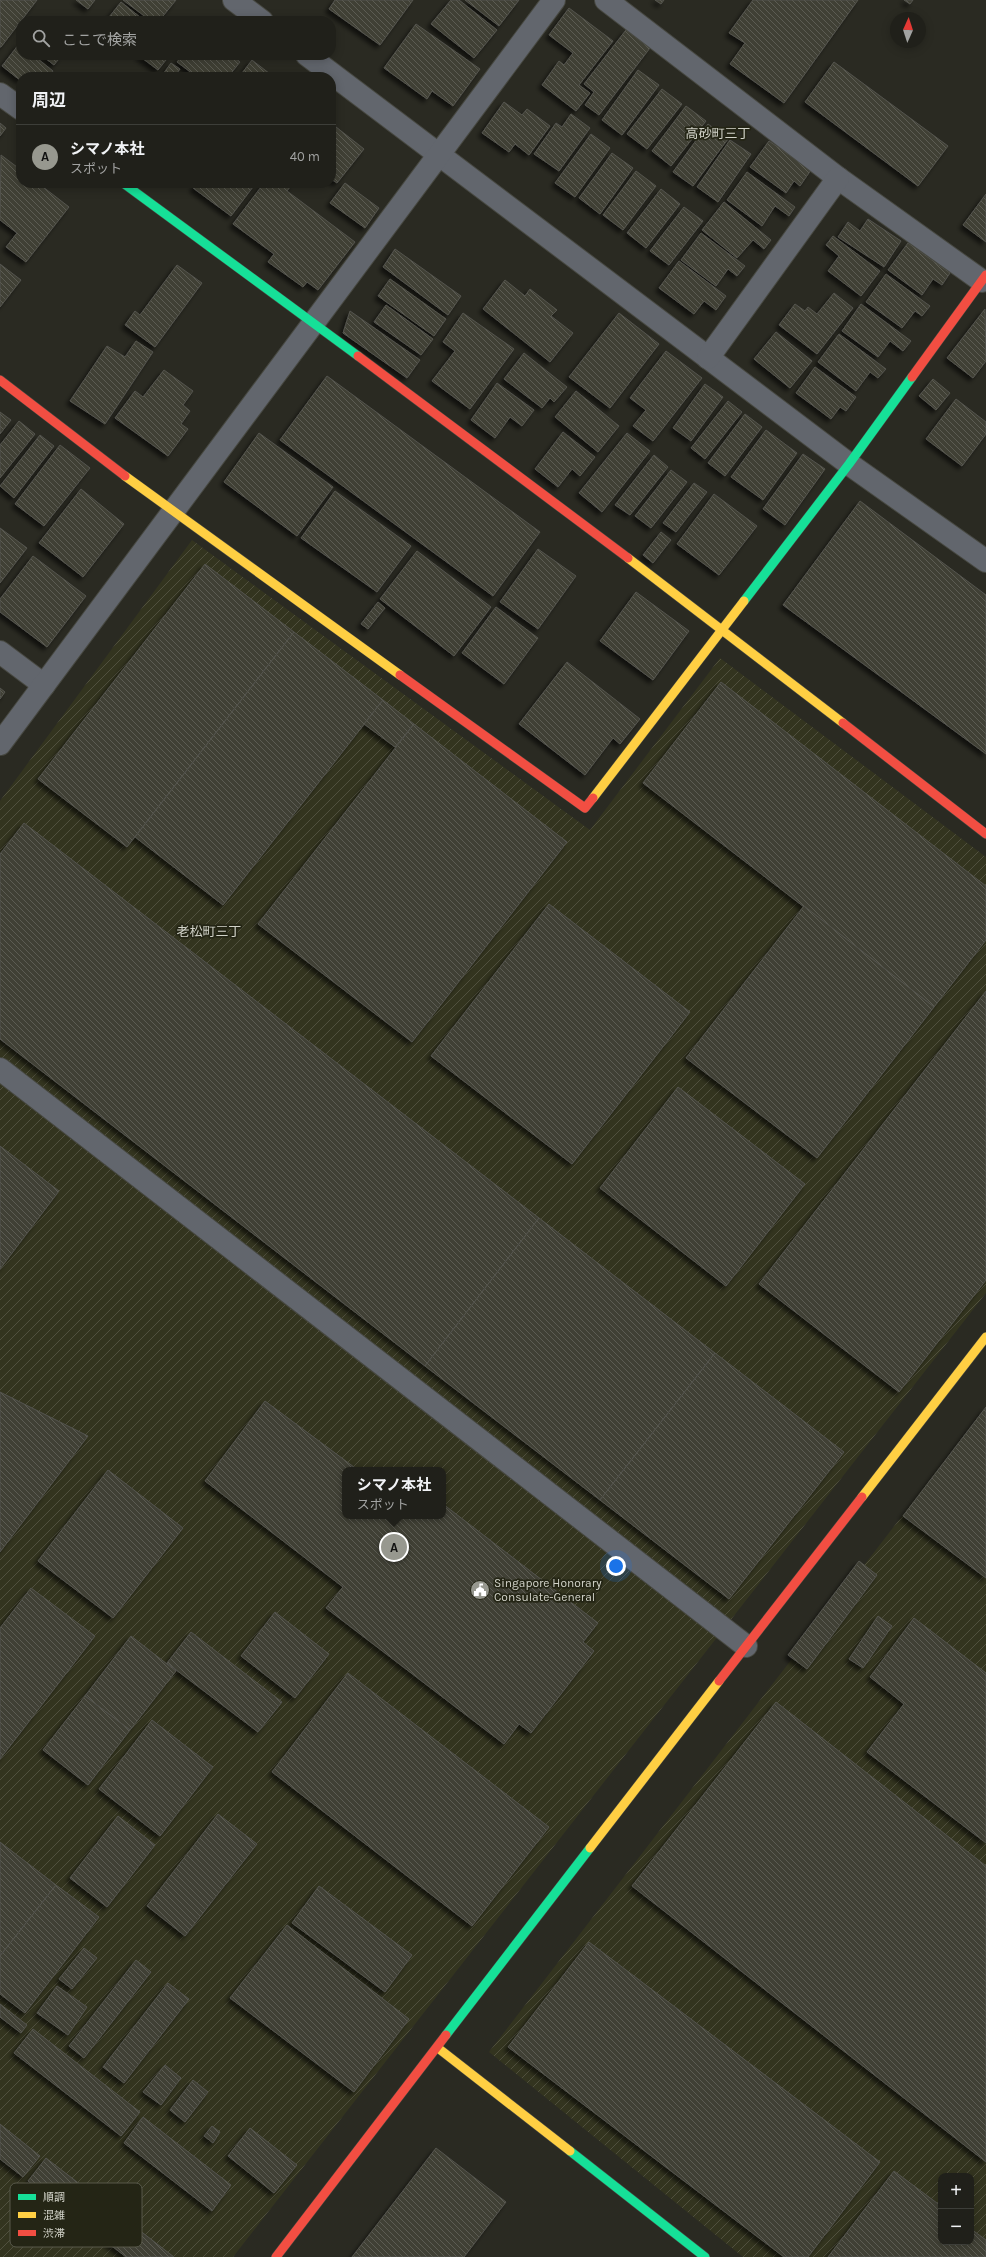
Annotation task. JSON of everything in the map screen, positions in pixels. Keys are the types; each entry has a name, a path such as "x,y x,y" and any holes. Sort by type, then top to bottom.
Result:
{"street":[{"path":"234,0 255,16"},
{"path":"0,744 554,0"},
{"path":"0,380 174,512 586,808 849,464 984,278 838,178 606,0"},
{"path":"314,60 330,72"},
{"path":"336,77 849,464 986,561"},
{"path":"0,94 16,105"},
{"path":"708,358 838,178"},
{"path":"130,188 315,322 722,630 986,834"},
{"path":"0,652 44,685"},
{"path":"0,1069 746,1646"},
{"path":"276,2257 746,1646 986,1337"},
{"path":"438,2048 705,2257"}],"shaded area":[{"path":"192,540 590,830 720,658 986,857 986,1293 233,2257 0,2257 0,801"},
{"path":"986,1407 986,2257 743,2257 489,2052"}],"building":[{"path":"0,0 37,0 25,16 16,16 16,27 0,47"},
{"path":"76,0 95,0 88,9"},
{"path":"123,0 176,0 163,16 144,16"},
{"path":"335,0 413,0 380,45 329,9"},
{"path":"451,0 459,0 497,30 474,58 431,24"},
{"path":"465,0 519,0 499,26"},
{"path":"655,0 664,0 661,4"},
{"path":"753,0 858,0 784,103 730,64 745,43 729,33"},
{"path":"904,0 913,0 910,4"},
{"path":"121,2 139,16 110,16"},
{"path":"569,8 613,41 579,85 590,93 576,111 542,85 559,61 564,65 573,53 549,35"},
{"path":"416,24 480,69 453,106 432,91 427,99 384,68"},
{"path":"626,30 650,48 599,115 585,105 594,92 584,84"},
{"path":"16,48 16,60 39,60 53,71 16,72 16,77 2,66"},
{"path":"48,60 58,60 54,65"},
{"path":"145,60 166,60 158,70"},
{"path":"179,60 238,60 240,62 232,72 190,72 177,62"},
{"path":"252,60 268,72 243,72"},
{"path":"834,62 948,146 918,186 805,102"},
{"path":"171,63 180,69 178,72 165,72"},
{"path":"638,70 659,85 622,135 602,120"},
{"path":"662,89 682,104 647,149 627,134"},
{"path":"504,102 522,115 527,109 550,126 529,155 515,144 509,152 482,133"},
{"path":"686,106 706,121 671,166 652,151"},
{"path":"571,114 590,128 559,171 534,154 556,123 562,127"},
{"path":"0,123 6,128 0,136"},
{"path":"708,124 728,139 693,186 673,172"},
{"path":"336,127 364,149 336,182"},
{"path":"591,134 610,148 575,197 555,183"},
{"path":"730,140 751,154 718,202 697,187"},
{"path":"769,141 811,170 800,186 794,181 786,193 750,167"},
{"path":"612,153 633,168 600,214 579,198"},
{"path":"1,155 16,166 16,188 44,188 69,207 26,262 6,247 17,233 0,220"},
{"path":"636,171 656,186 623,230 603,215"},
{"path":"747,172 795,207 789,216 775,206 762,226 727,200"},
{"path":"345,183 379,208 365,228 330,203"},
{"path":"193,188 252,188 231,216"},
{"path":"260,188 289,188 287,191 355,242 318,290 307,282 303,287 268,262 274,254 233,224"},
{"path":"661,189 680,204 646,248 627,233"},
{"path":"986,194 986,242 963,225"},
{"path":"724,202 771,240 764,249 753,240 737,258 702,230"},
{"path":"684,207 703,221 669,265 650,251"},
{"path":"868,219 901,241 884,267 838,237 848,222 860,231"},
{"path":"701,233 745,266 737,276 728,269 716,286 681,260"},
{"path":"833,236 880,271 861,296 828,271 839,256 826,245"},
{"path":"908,243 950,273 942,285 933,279 922,295 888,270"},
{"path":"395,249 461,296 448,315 383,267"},
{"path":"679,261 726,296 716,310 704,301 694,314 659,288"},
{"path":"0,264 21,280 0,307"},
{"path":"177,265 202,283 155,347 125,325 135,311 140,315"},
{"path":"886,274 930,306 922,316 915,311 902,328 866,302"},
{"path":"390,279 446,319 434,336 378,296"},
{"path":"505,280 525,296 530,289 557,310 551,316 573,333 550,362 483,309"},
{"path":"834,293 853,308 817,354 779,325 795,304 805,311 808,307 817,314"},
{"path":"861,304 911,341 903,351 890,341 878,357 842,331"},
{"path":"386,305 433,339 421,355 374,322"},
{"path":"985,309 986,361 973,378 947,358"},
{"path":"350,311 420,360 407,378 343,333"},
{"path":"463,313 514,349 470,409 432,381 455,351 443,342"},
{"path":"619,313 659,344 610,408 569,377"},
{"path":"776,332 812,361 790,388 754,359"},
{"path":"839,334 886,369 878,378 870,372 856,391 818,362"},
{"path":"136,341 153,352 105,424 70,401 107,346 125,357"},
{"path":"666,351 702,378 653,441 633,426 646,410 630,398"},
{"path":"524,353 567,387 554,402 550,398 542,408 504,379"},
{"path":"815,367 856,397 846,411 840,407 831,419 796,393"},
{"path":"164,370 193,391 183,405 190,411 181,424 188,429 168,456 115,418 135,391 143,397"},
{"path":"327,376 540,532 493,596 280,440"},
{"path":"933,379 950,393 936,410 919,396"},
{"path":"497,383 534,410 522,426 510,417 495,438 471,420"},
{"path":"705,384 723,397 691,441 673,428"},
{"path":"576,391 619,426 598,452 555,417"},
{"path":"956,399 986,422 986,434 962,466 926,439"},
{"path":"728,401 742,412 705,459 691,448"},
{"path":"0,412 11,420 0,434"},
{"path":"745,414 762,427 725,476 708,463"},
{"path":"19,421 35,434 0,478 0,445"},
{"path":"766,430 797,453 763,500 731,477"},
{"path":"563,432 595,457 580,476 572,469 558,487 535,469"},
{"path":"259,433 333,487 297,536 224,482"},
{"path":"627,433 650,451 602,512 579,493"},
{"path":"40,435 54,446 14,498 0,486"},
{"path":"60,445 90,468 44,526 15,504"},
{"path":"803,454 825,469 785,525 763,509"},
{"path":"654,455 668,467 630,515 615,505"},
{"path":"671,470 687,482 651,528 635,516"},
{"path":"694,483 707,492 676,532 663,523"},
{"path":"81,489 124,524 83,577 39,543"},
{"path":"335,491 411,546 377,592 301,538"},
{"path":"714,494 757,526 719,575 677,544"},
{"path":"860,501 986,595 986,754 783,605"},
{"path":"0,528 27,548 0,583"},
{"path":"661,532 671,540 653,563 643,555"},
{"path":"538,549 576,576 538,629 500,602"},
{"path":"417,551 491,607 454,656 380,599"},
{"path":"33,556 86,596 47,647 0,612 0,599"},
{"path":"205,564 294,632 127,847 38,779"},
{"path":"636,592 689,631 653,680 600,641"},
{"path":"378,602 385,608 368,629 361,624"},
{"path":"496,607 538,638 504,684 462,653"},
{"path":"294,632 383,700 223,905 135,837"},
{"path":"567,662 640,719 620,744 613,738 585,775 519,724"},
{"path":"721,682 986,886 986,940 934,1007 643,783"},
{"path":"0,688 5,692 0,699"},
{"path":"383,700 414,724 395,747 364,724"},
{"path":"414,724 567,842 412,1042 258,924"},
{"path":"24,823 539,1218 425,1366 0,1039 0,854"},
{"path":"549,904 690,1012 572,1164 431,1056"},
{"path":"804,906 934,1007 817,1158 686,1058"},
{"path":"986,991 986,1280 899,1392 759,1284"},
{"path":"678,1087 805,1184 726,1286 600,1188"},
{"path":"0,1146 59,1191 0,1269"},
{"path":"539,1218 715,1353 600,1500 425,1366"},
{"path":"715,1353 844,1452 729,1599 600,1500"},
{"path":"0,1392 88,1436 0,1552"},
{"path":"265,1401 354,1467 342,1467 342,1519 446,1519 446,1506 598,1623 583,1642 594,1651 531,1733 519,1724 504,1744 326,1608 343,1587 205,1481"},
{"path":"986,1407 986,1578 903,1516"},
{"path":"108,1470 183,1528 113,1618 38,1561"},
{"path":"859,1561 877,1575 807,1669 788,1655"},
{"path":"31,1588 95,1636 0,1759 0,1628"},
{"path":"275,1612 329,1654 295,1698 241,1656"},
{"path":"878,1616 892,1626 863,1668 849,1659"},
{"path":"914,1618 986,1673 986,1843 867,1752 904,1704 870,1677"},
{"path":"191,1632 282,1702 258,1732 167,1663"},
{"path":"131,1636 176,1671 130,1730 85,1696"},
{"path":"348,1673 549,1827 472,1926 272,1772"},
{"path":"85,1696 130,1730 88,1785 43,1750"},
{"path":"776,1702 986,1866 986,2162 632,1886"},
{"path":"152,1720 213,1767 160,1836 99,1789"},
{"path":"218,1814 257,1844 185,1936 147,1906"},
{"path":"118,1816 155,1845 107,1907 70,1878"},
{"path":"0,1842 56,1885 0,1956"},
{"path":"56,1885 99,1917 25,2013 0,1994 0,1956"},
{"path":"319,1886 412,1955 385,1992 292,1923"},
{"path":"287,1925 409,2019 354,2092 230,1998"},
{"path":"589,1942 880,2162 808,2257 784,2257 508,2047"},
{"path":"84,1948 97,1958 72,1989 59,1979"},
{"path":"136,1960 151,1972 84,2058 69,2046"},
{"path":"168,1983 189,1999 124,2083 103,2067"},
{"path":"57,1986 87,2007 68,2035 37,2013"},
{"path":"0,2004 27,2025 21,2033 0,2017"},
{"path":"33,2029 140,2112 121,2136 14,2053"},
{"path":"165,2065 181,2078 161,2105 143,2092"},
{"path":"193,2080 208,2092 185,2122 170,2110"},
{"path":"143,2117 231,2185 212,2211 124,2143"},
{"path":"0,2124 40,2156 23,2177 0,2159"},
{"path":"212,2126 220,2132 213,2143 204,2136"},
{"path":"250,2128 297,2165 274,2193 228,2156"},
{"path":"436,2148 506,2202 464,2257 352,2257"},
{"path":"46,2158 78,2183 31,2183 28,2181"},
{"path":"894,2171 938,2204 938,2245 974,2245 974,2231 986,2240 986,2257 828,2257"},
{"path":"142,2232 174,2257 126,2257 113,2247 142,2247"}],"traffic: fast":[{"path":"130,188 358,356"},
{"path":"744,601 849,464 912,377"},
{"path":"446,2035 590,1848"},
{"path":"570,2151 705,2257"}],"traffic: slow":[{"path":"125,476 400,675"},
{"path":"628,558 843,723"},
{"path":"593,798 744,601"},
{"path":"862,1497 986,1337"},
{"path":"590,1848 719,1681"},
{"path":"438,2048 570,2151"}],"traffic: jam":[{"path":"912,377 986,275"},
{"path":"358,356 628,558"},
{"path":"0,380 125,476"},
{"path":"400,675 585,808 593,798"},
{"path":"843,723 986,834"},
{"path":"719,1681 862,1497"},
{"path":"276,2257 446,2035"}],"place":[{"name":"シマノ本社","path":"394,1547"},
{"name":"Singapore Honorary Consulate-General","path":"480,1590"}],"district":[{"name":"高砂町三丁","path":"718,133"},
{"name":"老松町三丁","path":"209,931"}]}
